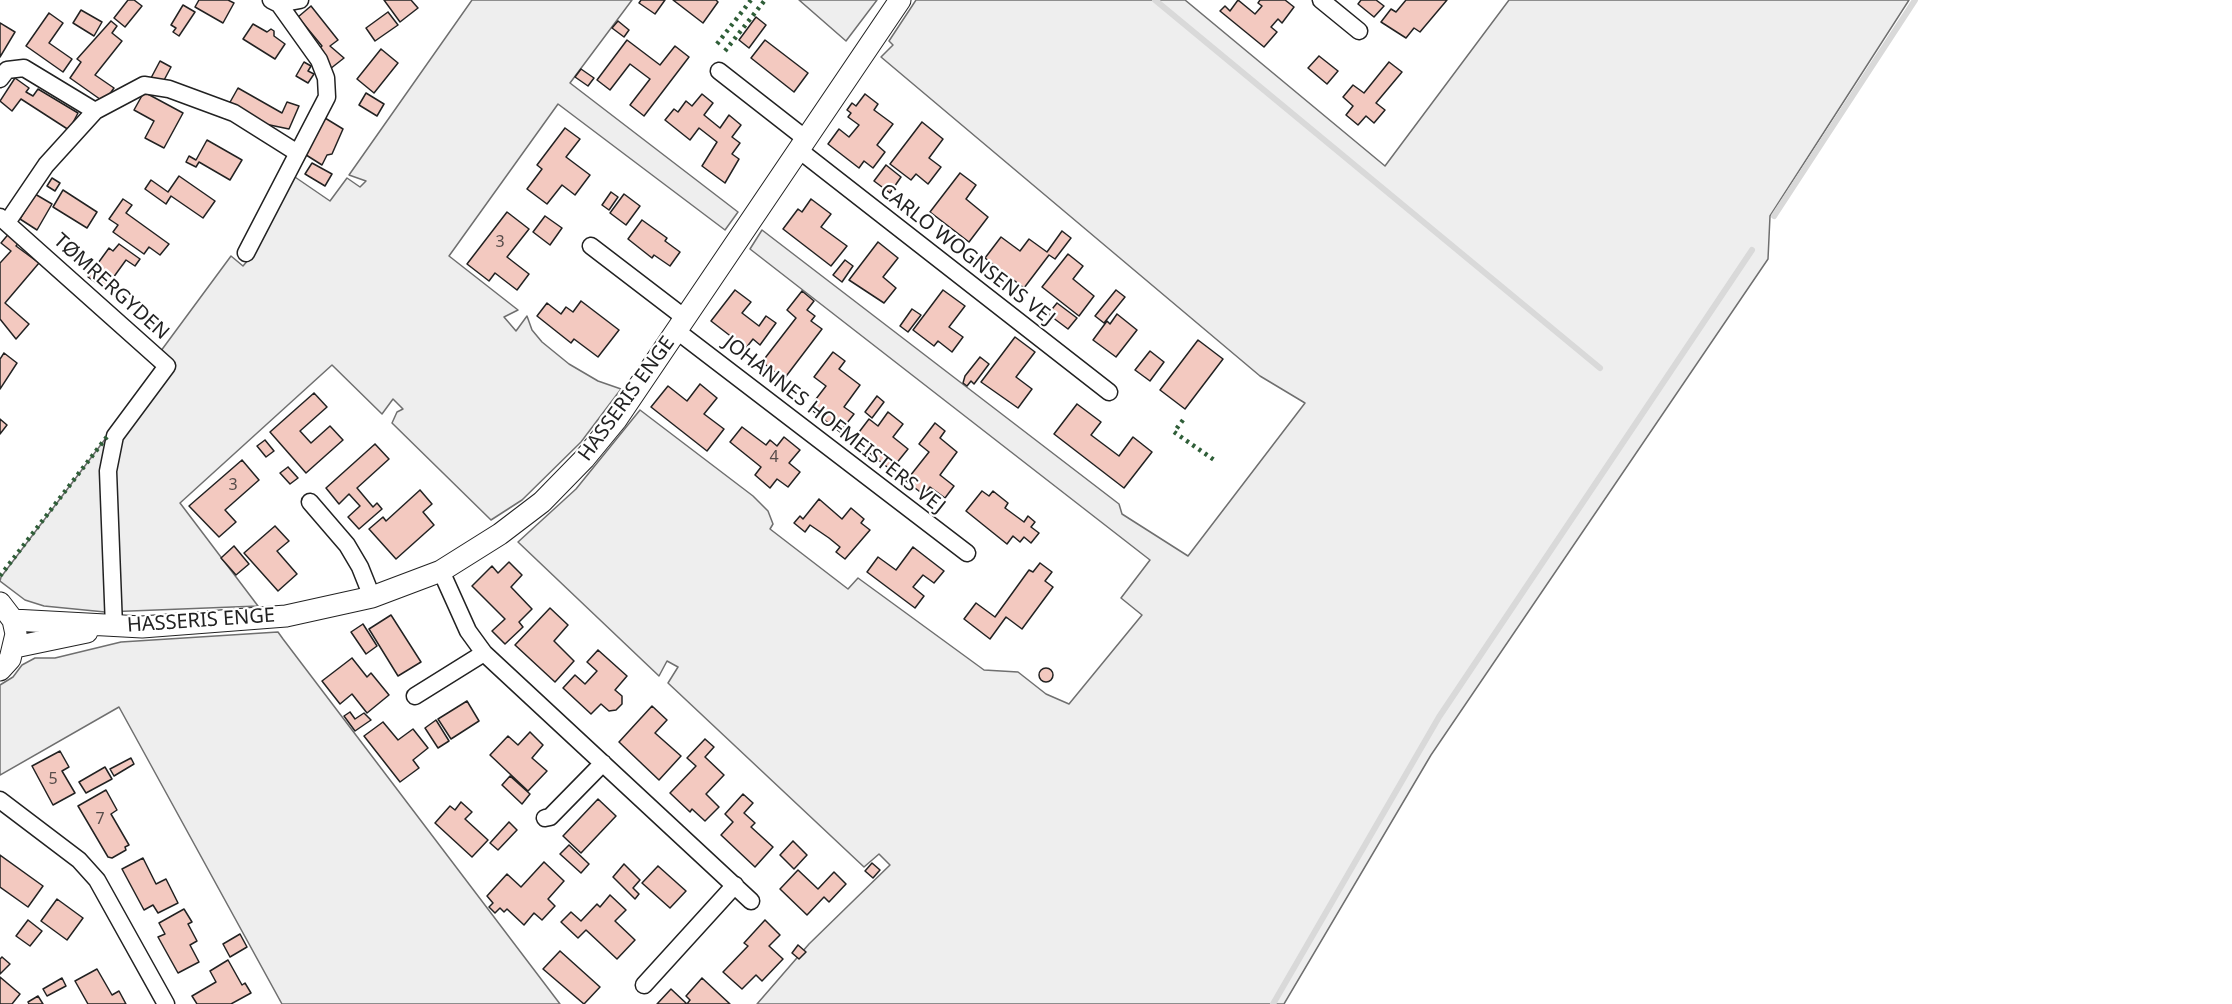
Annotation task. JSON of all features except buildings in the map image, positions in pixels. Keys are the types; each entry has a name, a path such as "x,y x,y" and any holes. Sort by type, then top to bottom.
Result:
{"street":[{"path":"275,2 300,0"},
{"name":"HASSERIS ENGE","path":"13,620 114,627 286,616 372,597 441,571 500,534 542,502 584,459 616,420 900,0"},
{"path":"1322,0 1359,32"},
{"path":"246,253 296,152 327,97 326,78 319,60 275,2"},
{"path":"0,79 8,70 24,68 95,111"},
{"name":"CARLO WOGNSENS VEJ","path":"718,71 803,145 1109,392"},
{"name":"TØMRERGYDEN","path":"114,627 108,471 115,436 166,366 4,219 46,165 95,111 144,85 169,89 234,113 296,152"},
{"name":"JOHANNES HOFMEISTERS VEJ","path":"591,246 681,324 967,553"},
{"path":"310,502 347,545 360,567 372,597"},
{"path":"441,571 468,631 484,653 751,901"},
{"path":"0,603 13,620 16,634 15,647 10,659 0,670"},
{"name":"HASSERIS ENGE","path":"15,647 114,627"},
{"path":"415,696 484,653"},
{"path":"545,818 550,817 603,763"},
{"path":"0,800 79,860 97,880 166,1004"},
{"path":"644,985 735,885"}],"shaded area":[{"path":"472,0 632,0 570,83 738,212 725,230 558,104 449,256 518,310 504,317 516,331 527,316 532,330 542,342 569,364 598,381 621,389 581,442 522,500 491,520 392,423 397,412 403,409 393,399 382,414 332,365 180,503 258,606 105,612 44,606 25,600 0,581 152,377 155,367 152,363 231,256 243,266 249,259 292,175 330,201 347,178 360,187 366,181 349,175"},
{"path":"799,0 877,0 846,41"},
{"path":"916,0 1185,0 1385,166 1509,0 1909,0 1770,216 1768,259 1431,755 1284,1004 757,1004 809,944 890,865 879,854 864,867 668,683 678,667 667,661 659,676 518,542 576,489 640,410 753,496 768,511 773,524 770,529 848,589 858,578 984,670 1018,672 1046,694 1069,704 1142,615 1121,598 1150,560 750,249 762,230 1119,504 1122,514 1188,556 1305,403 1260,376 881,57 893,45 889,41"},
{"path":"278,632 560,1004 282,1004 119,707 0,775 0,685 13,677 22,665 35,658 55,658 121,642"}],"waterway":[{"path":"1155,0 1600,368"},
{"path":"1774,216 1915,0"},
{"path":"1273,1004 1439,717 1752,250"}],"hedge":[{"path":"717,44 751,0"},
{"path":"725,51 765,0"},
{"path":"1183,420 1174,432 1217,462"},
{"path":"0,576 109,434"}]}
